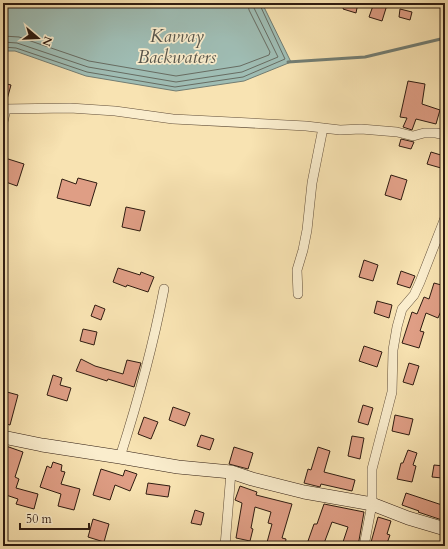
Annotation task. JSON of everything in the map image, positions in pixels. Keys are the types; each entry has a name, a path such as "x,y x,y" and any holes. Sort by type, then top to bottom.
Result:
{"main road":[{"path":"3,437 42,445 178,467 231,472 252,479 304,492 372,504 408,518 445,529"}],"street":[{"path":"3,122 4,109 70,108 115,111 173,119 340,130 361,129 397,132 413,136 424,133 445,135"},
{"path":"298,294 297,270 307,230 312,183 323,128"},
{"path":"364,546 372,504 372,469 392,392 393,350 397,328 402,309 414,295 445,218"},
{"path":"120,457 135,411 156,333 164,289"},
{"path":"225,546 231,472"}],"water":[{"name":"Kavvay Backwaters","path":"3,3 262,3 291,62 244,81 176,91 86,76 15,51 3,51"}],"building":[{"path":"345,3 358,3 356,13 343,9"},
{"path":"374,3 387,5 382,21 369,17"},
{"path":"400,9 412,12 410,20 399,17"},
{"path":"408,81 425,84 422,104 440,110 436,124 416,119 412,130 403,127 407,118 400,117"},
{"path":"3,83 11,85 6,103 3,103"},
{"path":"401,139 414,142 411,149 399,146"},
{"path":"431,152 444,156 441,168 427,164"},
{"path":"5,158 24,164 17,186 3,181 3,165"},
{"path":"391,175 407,180 401,200 385,195"},
{"path":"78,178 97,183 90,206 57,198 62,179 76,184"},
{"path":"126,207 145,211 140,231 122,227"},
{"path":"364,260 378,265 373,281 359,277"},
{"path":"118,268 140,275 141,272 154,277 148,292 127,285 126,287 113,282"},
{"path":"401,271 415,276 410,288 397,284"},
{"path":"434,283 445,286 445,302 438,318 426,313 420,331 424,332 419,348 402,343 412,312 417,314 424,297 429,299"},
{"path":"377,301 392,305 389,318 374,313"},
{"path":"95,305 105,309 101,320 91,316"},
{"path":"83,329 97,332 94,345 80,341"},
{"path":"364,346 382,352 377,367 359,361"},
{"path":"81,359 95,366 123,374 127,360 141,363 134,387 108,379 107,381 76,371"},
{"path":"409,363 419,366 413,385 403,382"},
{"path":"53,375 62,378 60,385 71,388 67,401 47,395"},
{"path":"7,392 18,395 10,425 3,423 3,406"},
{"path":"363,405 373,408 368,425 358,422"},
{"path":"173,407 190,413 185,426 169,420"},
{"path":"395,415 413,419 409,435 392,431"},
{"path":"144,417 158,422 151,439 138,434"},
{"path":"201,435 214,439 210,450 197,446"},
{"path":"352,436 364,438 360,459 348,456"},
{"path":"3,445 23,452 15,477 19,479 16,488 38,494 34,509 16,504 18,499 3,494"},
{"path":"234,447 253,453 248,469 229,464"},
{"path":"318,447 330,451 324,472 355,480 352,491 321,484 320,487 304,483 308,469 311,470"},
{"path":"408,450 417,453 413,465 416,466 412,482 397,479 401,463 403,463"},
{"path":"53,462 62,465 61,471 65,472 61,484 80,489 74,510 58,506 61,494 40,487 47,466 51,468"},
{"path":"434,465 444,466 442,478 432,477"},
{"path":"101,469 123,476 125,470 137,474 130,491 115,485 110,500 93,495"},
{"path":"148,483 170,486 168,497 146,494"},
{"path":"240,486 257,492 256,495 292,504 282,538 286,539 285,546 266,546 272,524 268,523 271,512 255,507 251,528 253,529 250,541 236,538 242,503 235,500"},
{"path":"406,493 445,506 445,521 402,505"},
{"path":"324,504 364,512 358,546 342,545 348,527 332,522 323,546 308,541 314,524 317,524"},
{"path":"195,510 204,513 201,525 191,523"},
{"path":"378,517 391,521 387,534 390,535 386,546 370,546"},
{"path":"93,519 109,524 104,542 88,537"}],"waterway":[{"path":"288,62 365,57 445,38"}]}
